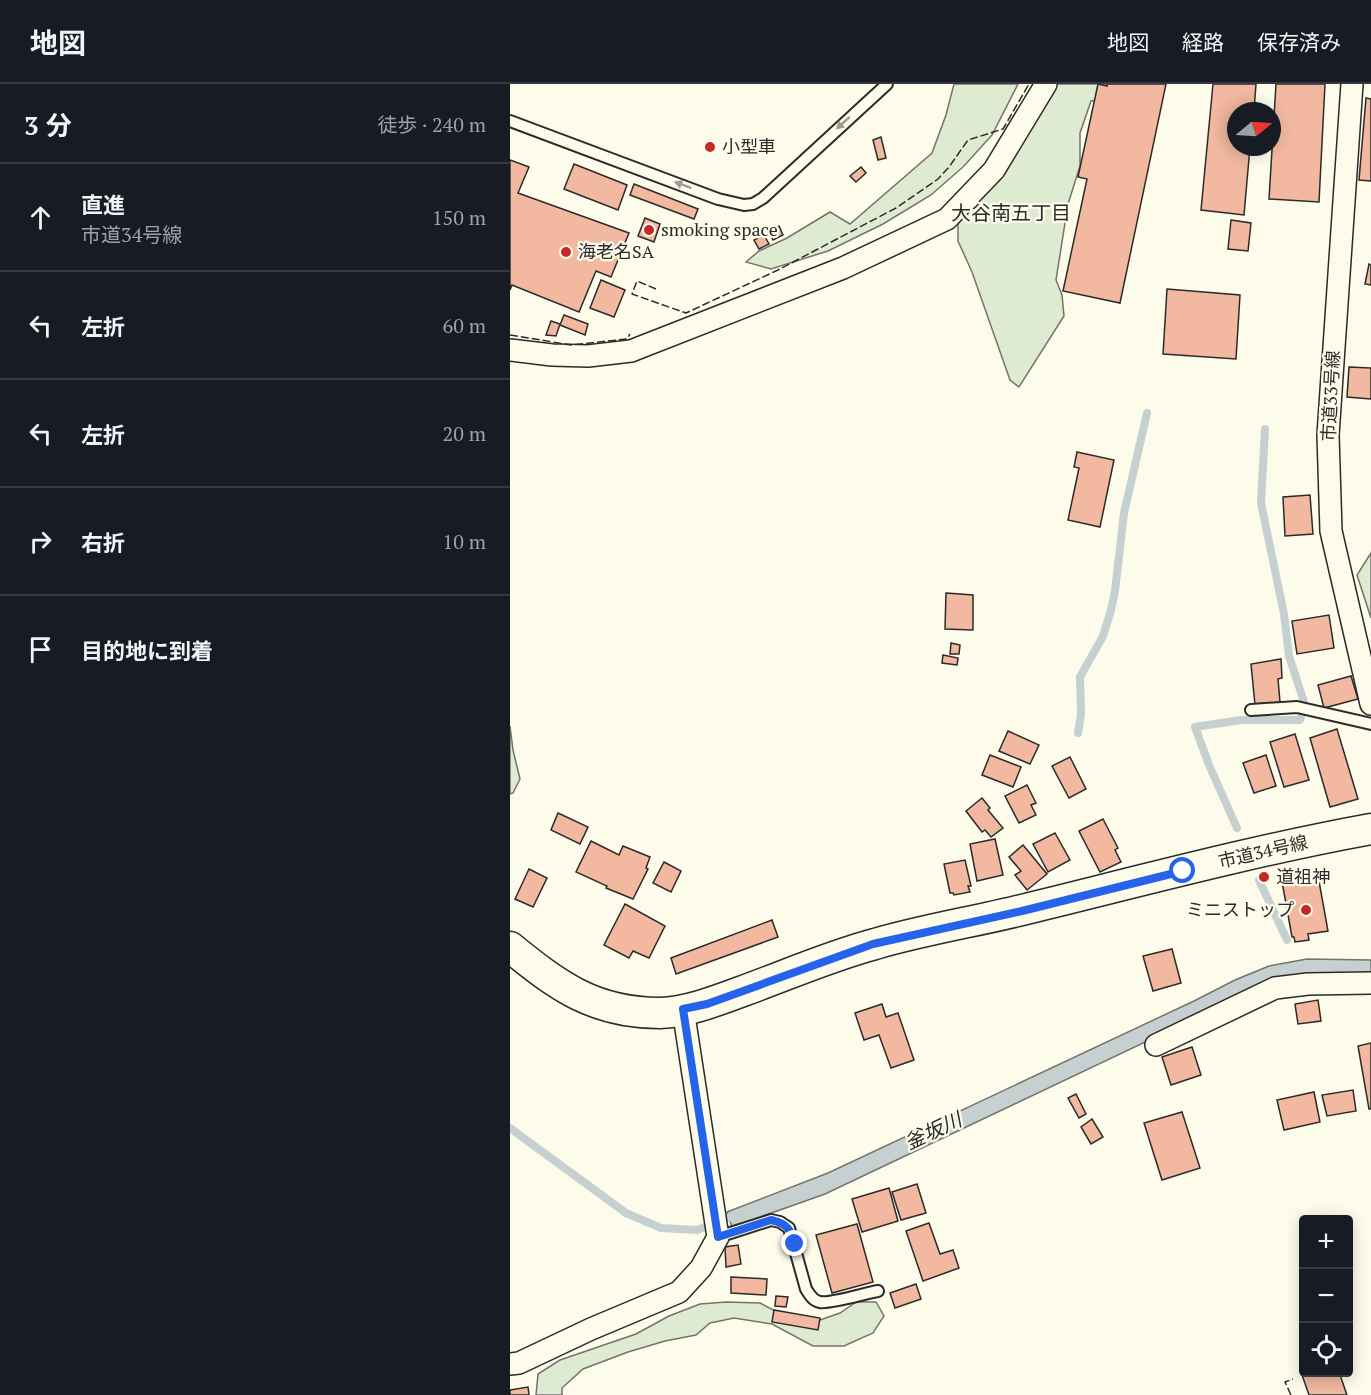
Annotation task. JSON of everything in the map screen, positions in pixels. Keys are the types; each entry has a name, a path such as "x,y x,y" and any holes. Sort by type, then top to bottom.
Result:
{"street":[{"path":"510,351 588,356 631,351 843,268 947,219 993,170 1046,84"},
{"name":"市道33号線","path":"1352,84 1328,435 1328,484 1331,531 1371,704"},
{"name":"市道34号線","path":"510,947 556,984 576,996 610,1007 663,1013 707,1004 895,938 1022,911 1288,845 1371,829"},
{"path":"1156,1045 1275,988 1308,984 1371,983"},
{"path":"510,1364 519,1363 591,1329 679,1292 701,1269 716,1228 683,1009"}],"lane":[{"path":"510,121 718,198 744,205 753,204 771,192 793,169 887,84"},
{"path":"1251,710 1297,707 1371,724"},
{"path":"716,1228 771,1220 780,1222 789,1228 806,1289 812,1298 820,1302 878,1291"}],"green space":[{"path":"954,84 1018,84 992,135 963,167 931,195 883,224 828,251 771,269 746,262 759,251 787,238 830,212 850,224 932,153"},
{"path":"1052,84 1119,84 1106,99 1091,101 1080,133 1080,166 1068,204 1056,280 1062,295 1064,316 1019,387 1010,380 972,272 958,241 958,224"},
{"path":"1371,553 1371,618 1357,575"},
{"path":"510,726 520,779 513,793 510,794"},
{"path":"856,1302 876,1302 884,1316 873,1333 844,1346 813,1346 772,1324 734,1318 710,1323 696,1335 628,1352 583,1369 562,1388 562,1395 536,1395 538,1374 560,1360 636,1334 669,1316 700,1304 760,1303 783,1315 820,1320 840,1313"}],"water":[{"path":"1307,959 1371,960 1371,977 1261,987 825,1194 732,1227 727,1212 828,1173 1235,980 1269,966"}],"building":[{"path":"1098,84 1107,86 1107,84 1166,84 1120,303 1063,291 1087,179 1078,177"},
{"path":"1213,84 1256,84 1255,102 1227,102 1227,156 1249,156 1244,215 1201,210"},
{"path":"1276,84 1325,84 1319,202 1269,199 1272,156 1281,156 1281,102 1275,102"},
{"path":"1366,98 1371,99 1371,181 1359,180"},
{"path":"881,137 886,158 878,160 873,140"},
{"name":"海老名SA","path":"510,160 529,167 518,193 629,233 611,277 596,271 579,312 512,285 510,290"},
{"path":"574,164 627,185 618,210 564,189"},
{"path":"861,167 866,173 856,182 850,176"},
{"path":"634,184 698,209 694,219 630,195"},
{"name":"smoking space","path":"645,218 660,224 654,242 638,236"},
{"path":"1231,220 1251,223 1248,251 1228,249"},
{"path":"779,226 783,235 773,240 769,232"},
{"path":"764,235 769,244 759,249 754,240"},
{"path":"1369,264 1371,265 1371,285 1365,284"},
{"path":"601,280 625,290 614,317 590,308"},
{"path":"1167,289 1240,295 1236,359 1163,354"},
{"path":"564,315 588,324 585,335 560,325"},
{"path":"551,321 560,324 556,336 546,335"},
{"path":"1349,367 1371,368 1371,399 1347,397"},
{"path":"1077,452 1114,460 1100,527 1068,520 1079,468 1074,467"},
{"path":"1310,495 1313,534 1285,536 1283,497"},
{"path":"946,593 973,595 973,630 945,629"},
{"path":"1329,615 1334,648 1297,654 1292,621"},
{"path":"951,643 960,645 959,654 950,654"},
{"path":"943,655 958,658 957,665 942,663"},
{"path":"1281,659 1282,678 1278,679 1280,702 1255,705 1251,664"},
{"path":"1351,676 1358,699 1324,708 1318,685"},
{"path":"1337,729 1358,799 1330,807 1310,738"},
{"path":"1008,731 1039,745 1030,764 999,751"},
{"path":"1295,734 1309,780 1284,787 1270,742"},
{"path":"990,755 1021,767 1013,787 982,775"},
{"path":"1266,755 1276,786 1254,793 1243,763"},
{"path":"1070,757 1086,789 1069,798 1052,766"},
{"path":"1027,785 1036,803 1031,805 1036,815 1019,823 1005,796"},
{"path":"982,798 990,808 988,810 1003,828 991,837 985,830 982,832 966,811"},
{"path":"558,813 588,827 580,844 551,830"},
{"path":"1103,819 1118,848 1115,850 1121,862 1100,872 1079,831"},
{"path":"1055,833 1070,860 1048,872 1033,844"},
{"path":"995,839 1003,875 977,881 970,844"},
{"path":"591,841 619,855 623,846 650,857 646,868 648,869 633,899 576,872"},
{"path":"1023,845 1047,874 1027,890 1015,875 1021,871 1009,857"},
{"path":"965,860 971,886 968,886 970,892 954,895 950,893 944,864"},
{"path":"664,862 681,871 671,892 653,883"},
{"path":"529,869 547,878 533,907 515,899"},
{"name":"ミニストップ","path":"1317,870 1328,931 1308,934 1309,940 1295,942 1292,937 1281,876"},
{"path":"625,904 665,926 649,958 633,951 629,958 604,945"},
{"path":"772,920 778,937 676,974 671,958"},
{"path":"1172,949 1181,983 1153,991 1143,956"},
{"path":"1318,1000 1321,1021 1298,1024 1295,1004"},
{"path":"882,1004 886,1017 898,1013 914,1060 891,1068 879,1035 864,1040 855,1013"},
{"path":"1371,1043 1371,1109 1369,1109 1358,1046"},
{"path":"1192,1047 1201,1075 1171,1085 1162,1057"},
{"path":"1353,1090 1356,1111 1327,1116 1322,1095"},
{"path":"1314,1092 1320,1122 1284,1130 1277,1100"},
{"path":"1076,1094 1086,1114 1079,1118 1068,1098"},
{"path":"1182,1112 1200,1168 1162,1180 1144,1123"},
{"path":"1092,1119 1103,1137 1091,1144 1081,1127"},
{"path":"917,1184 926,1213 901,1220 892,1192"},
{"path":"889,1188 898,1221 862,1232 852,1199"},
{"path":"929,1223 940,1254 953,1250 959,1268 923,1281 906,1231"},
{"path":"857,1224 873,1282 832,1293 816,1235"},
{"path":"738,1245 741,1264 726,1267 725,1247"},
{"path":"731,1277 767,1279 766,1295 731,1293"},
{"path":"916,1284 921,1299 895,1308 890,1293"},
{"path":"776,1296 788,1297 786,1307 775,1306"},
{"path":"774,1310 820,1318 818,1330 772,1322"},
{"path":"1303,1377 1341,1377 1347,1395 1309,1395"},
{"path":"528,1387 529,1395 510,1395 510,1390"}],"waterway":[{"path":"1078,733 1081,715 1080,677 1103,636 1111,610 1124,513 1147,413"},
{"path":"1237,828 1195,727 1241,720 1300,720 1305,705 1289,656 1284,614 1261,503 1265,429"},
{"path":"1259,880 1287,940"},
{"name":"釜坂川","path":"510,1128 626,1213 661,1228 697,1230 739,1214"}],"fence":[{"path":"656,289 637,281 632,294 686,313 778,270 896,208 938,179 968,140 1003,129 1029,84"},
{"path":"510,335 571,345 627,339 630,334"},
{"path":"1291,1395 1285,1382 1293,1379"}],"place":[{"name":"小型車","path":"710,147"},
{"name":"smoking space","path":"649,230"},
{"name":"海老名SA","path":"566,252"},
{"name":"道祖神","path":"1264,877"},
{"name":"ミニストップ","path":"1306,910"}],"district":[{"name":"大谷南五丁目","path":"1011,213"}],"route":[{"path":"795,1244 789,1228 780,1222 771,1220 718,1237 683,1009 707,1004 873,944 1022,911 1183,871"}]}
